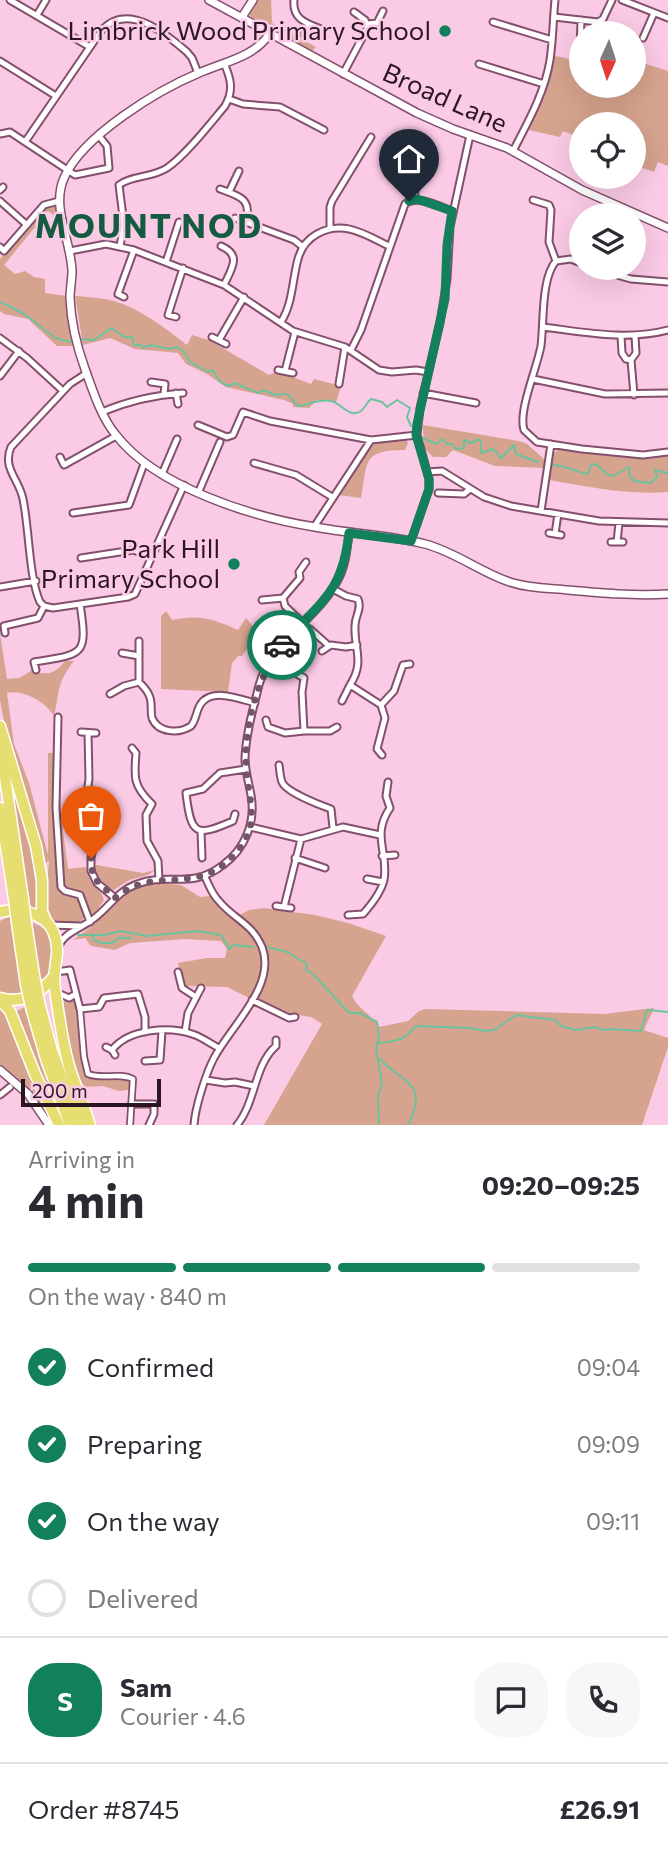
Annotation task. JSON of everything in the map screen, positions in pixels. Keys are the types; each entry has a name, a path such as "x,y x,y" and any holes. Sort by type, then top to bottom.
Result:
{"highway":[{"path":"0,726 36,846 42,911 59,950 55,990 70,1068 90,1125"},
{"path":"0,744 18,899"},
{"path":"0,808 46,1059 71,1125"},
{"path":"0,912 22,911 48,924"},
{"path":"0,999 28,998 40,991 55,974"},
{"path":"0,999 10,1011 59,1125"},
{"path":"36,1008 80,1125"}],"street":[{"path":"10,0 90,47"},
{"path":"37,15 46,0"},
{"name":"Broad Lane","path":"209,0 417,113 513,151 587,193 668,228"},
{"path":"242,17 253,0"},
{"path":"294,0 296,15 321,29"},
{"path":"513,151 544,84 550,59 555,0"},
{"path":"554,17 601,20 612,0"},
{"path":"622,0 668,18"},
{"path":"368,24 377,23 383,11"},
{"path":"343,74 366,34 368,24 354,12"},
{"path":"646,33 654,13"},
{"path":"25,142 110,22 126,18 138,20 187,52 198,73"},
{"path":"493,22 552,40"},
{"path":"304,34 309,24"},
{"path":"270,33 257,50 198,73 144,101 99,135 68,171 63,181 59,201 70,251 70,296 76,339 86,373 116,436 145,464 162,474 220,501 275,520 388,537 439,548 500,578 522,585 629,596 668,594"},
{"path":"0,61 56,96"},
{"path":"120,246 124,225 119,185 166,169 219,114 229,99 231,79 224,63"},
{"path":"484,73 483,65 544,84"},
{"path":"229,99 243,104 279,107 324,130"},
{"path":"0,134 10,132 75,175 109,168 107,146 99,135"},
{"path":"411,541 429,489 417,432 423,393 445,299 447,245 452,211 470,135"},
{"path":"330,228 332,201 370,137"},
{"path":"229,192 239,171"},
{"path":"414,200 417,179"},
{"path":"220,189 239,195 247,203 249,211 246,222"},
{"path":"339,384 343,377 348,348 361,330 405,204 414,200 452,211"},
{"path":"533,200 549,205 551,210 548,242 556,261"},
{"path":"0,201 27,225"},
{"path":"1,251 44,205 59,201"},
{"path":"235,218 294,240 303,247"},
{"path":"166,262 179,222"},
{"path":"281,322 289,306 298,260 303,247 312,237 330,228 349,228 389,246"},
{"path":"230,250 233,243"},
{"path":"70,251 97,245 134,250 225,285 293,330 348,348 379,370 428,372"},
{"path":"221,246 230,250 235,261 225,285"},
{"path":"124,297 118,295 134,250"},
{"path":"569,259 556,261 548,272 543,327 533,380 522,415 522,426 531,439 551,444 620,454 668,452"},
{"path":"165,322 183,268"},
{"path":"643,280 668,282"},
{"path":"226,344 216,338 244,297"},
{"path":"168,315 176,317"},
{"path":"543,327 621,336 668,330"},
{"path":"293,330 282,370 293,373"},
{"path":"621,336 624,356 631,360"},
{"path":"634,395 631,360 636,353 635,336"},
{"path":"0,338 19,351 63,391"},
{"path":"0,376 19,351"},
{"path":"86,373 63,391 11,447 7,460 23,498 38,598 44,606 53,608 135,594 184,485"},
{"path":"533,380 579,390 634,395 668,393"},
{"path":"151,382 165,384 163,394"},
{"path":"103,412 122,404 163,394 179,393 178,404"},
{"path":"423,393 476,403"},
{"path":"198,425 228,437 233,435 243,412 270,421 371,440 417,432"},
{"path":"60,457 64,465 116,436"},
{"path":"162,474 177,439"},
{"path":"314,527 371,440"},
{"path":"199,491 220,442"},
{"path":"541,511 551,444"},
{"path":"216,452 223,455"},
{"path":"254,463 296,475 332,497"},
{"path":"73,513 129,505 145,464"},
{"path":"427,472 442,471 503,505 619,523 668,523"},
{"path":"438,493 464,494 470,489"},
{"path":"555,534 558,514"},
{"path":"617,542 619,523"},
{"path":"59,950 62,939 90,922 115,898 136,884 205,877 231,858 244,841 250,827 252,801 246,769 246,747 262,676 271,659 333,589 344,566 349,533"},
{"path":"81,558 133,550 151,556"},
{"path":"262,600 283,598 303,579 299,572 306,562"},
{"path":"0,587 36,581"},
{"path":"333,589 358,599"},
{"path":"342,701 357,674 355,626 360,608 358,599 363,592"},
{"path":"283,598 285,606 303,623"},
{"path":"36,670 34,662 69,656 81,646 84,632 80,604"},
{"path":"5,633 4,626 38,618 44,606"},
{"path":"310,629 328,645 357,645"},
{"path":"139,642 139,682 151,698 155,723 165,729 175,732 191,726 201,704 209,698 227,696 255,702"},
{"path":"322,651 328,645"},
{"path":"122,653 139,656"},
{"path":"381,705 394,691 406,664 398,657"},
{"path":"271,659 304,678"},
{"path":"304,731 302,692 308,671"},
{"path":"110,694 139,682"},
{"path":"350,685 381,705 385,719 377,750"},
{"path":"58,718 56,807 61,887 65,891 80,895 90,922"},
{"path":"265,720 272,729 291,733 330,731 337,726"},
{"path":"263,732 272,729"},
{"path":"330,731 335,738"},
{"path":"81,732 96,733"},
{"path":"88,733 89,779 85,806 95,828 97,840 91,858 91,871 97,883 115,898"},
{"path":"132,748 137,755 134,769 136,785 152,804 146,815 147,841 158,861 159,880"},
{"path":"370,752 377,750"},
{"path":"377,750 382,755"},
{"path":"137,755 145,751"},
{"path":"279,765 285,788 331,809 333,828"},
{"path":"235,814 233,821 201,832 192,823 186,793 203,789 220,773 246,769"},
{"path":"348,915 363,914 383,883 380,835 382,822 394,809 386,796 388,782"},
{"path":"250,827 301,839 333,828 350,827 380,835"},
{"path":"201,832 202,858"},
{"path":"284,907 301,839"},
{"path":"201,847 209,846"},
{"path":"382,856 395,855"},
{"path":"295,858 325,868"},
{"path":"194,1125 195,1113 219,1048 252,1000 263,977 264,962 261,946 251,928 217,899 205,877"},
{"path":"367,879 383,883"},
{"path":"276,906 291,908"},
{"path":"363,914 368,920"},
{"path":"48,924 82,926"},
{"path":"55,974 70,970 83,1009 84,1057 89,1073 95,1076 131,1077 130,1125"},
{"path":"178,972 182,988 196,997"},
{"path":"138,985 145,1017 145,1032"},
{"path":"185,1032 188,1013 201,988"},
{"path":"55,990 64,998 72,998 76,994"},
{"path":"100,990 104,998"},
{"path":"104,998 138,994"},
{"path":"83,1009 99,1007 104,998"},
{"path":"252,1000 292,1017 286,1027"},
{"path":"111,1051 124,1039 145,1032 162,1031 185,1032 219,1048"},
{"path":"145,1061 160,1060 162,1031"},
{"path":"237,1125 245,1114 258,1073 270,1051 276,1043 284,1051"},
{"path":"0,1070 28,1094 49,1125"},
{"path":"206,1080 254,1086"},
{"path":"1,1093 10,1087"},
{"path":"132,1104 153,1104 154,1114 149,1125"}],"shaded area":[{"path":"257,0 271,0 272,23 316,47 312,51 250,16 249,12"},
{"path":"555,56 569,59 569,98 646,98 646,64 668,71 668,166 658,162 654,172 646,169 646,112 569,112 569,133 563,131 560,137 529,130 545,93"},
{"path":"48,205 55,206 57,218 48,211 4,265 15,274 25,271 34,277 45,279 45,293 67,296 73,346 57,346 28,319 0,311 0,259"},
{"path":"75,296 124,304 187,345 192,335 209,340 269,375 277,371 311,384 314,379 341,386 336,402 317,400 309,408 293,407 293,404 284,400 226,387 186,364 178,353 135,349 110,338 83,345"},
{"path":"423,425 519,441 527,444 544,459 544,468 495,466 453,450 446,457 433,457 424,448"},
{"path":"405,439 408,443 405,450 381,452 370,460 361,498 338,495 369,445 374,442"},
{"path":"559,449 641,456 668,454 668,492 593,488 549,480 554,453"},
{"path":"166,611 172,620 190,617 206,619 238,630 246,618 261,636 232,663 228,692 161,689 161,616"},
{"path":"0,634 7,679 19,678 31,671 50,673 65,661 74,661 61,682 54,716 34,698 20,693 7,693 14,744 29,783 48,855 48,753 61,753 60,809 68,869 86,867 89,878 104,900 95,913 84,915 83,920 74,924 56,923 48,910 46,894 49,861 45,863 41,857 8,744 0,700"},
{"path":"12,773 30,839 39,908 34,913 29,910 8,775"},
{"path":"96,865 143,873 155,870 148,875 129,880 112,891 96,875"},
{"path":"157,883 181,885 200,897 210,896 232,919 249,910 264,908 315,915 386,936 352,996 379,1027 408,1021 425,1009 604,1014 654,1008 644,1030 668,1038 668,1047 642,1125 264,1125 322,1024 311,1017 291,1014 227,987 183,986 178,963 225,958 227,949 221,941 185,939 130,943 115,950 91,946 85,938 73,940 129,892"},
{"path":"11,916 22,991 13,997 0,995 0,921"},
{"path":"31,923 46,931 53,947 52,964 43,979 39,976"},
{"path":"75,1000 83,1014 88,1073 130,1074 133,1089 119,1091 103,1086 85,1087 74,1074 62,1003"},
{"path":"0,1003 5,1009 43,1101 39,1103 0,1067"},
{"path":"27,1006 65,1119 58,1123 16,1017 17,1011"}],"waterway":[{"path":"0,302 26,315 55,338 71,342"},
{"path":"81,339 94,340 111,328 125,337 132,337 134,345 141,345 143,348 150,345 170,349 177,347 190,362 208,372 213,370 226,385 235,383 258,393 264,390 274,395 287,394 298,406 327,400 349,412 357,413 371,399 382,402 387,407 397,400 410,408 407,417 411,426"},
{"path":"423,438 436,444 443,439 456,449 464,448 464,440 471,443 479,439 481,453 493,449 501,458 514,445 516,454 538,462"},
{"path":"552,465 588,474 591,465 596,464 613,476 629,467 629,475 633,480 647,483 657,477 655,470 668,473"},
{"path":"78,935 104,935 121,931 147,936 198,931 221,935 230,949 233,945 253,947"},
{"path":"93,935 94,940 101,943 113,943 118,938 131,938"},
{"path":"267,947 287,952 307,964 306,970 313,974 349,1013 360,1013 377,1022 379,1036 376,1049 382,1083 378,1096 379,1123"},
{"path":"377,1043 403,1038 418,1026 494,1030 516,1015 555,1020 561,1026 576,1030 596,1027 602,1030 641,1031 647,1010 668,1012"},
{"path":"380,1059 415,1092 414,1111 408,1125"}],"way so far":[{"path":"91,858 93,877 115,898 128,888 144,882 205,877 241,847 252,816 246,769 249,729 265,669 282,645"}],"place":[{"name":"Limbrick Wood Primary School","path":"445,31"},
{"name":"Park Hill Primary School","path":"234,564"}],"district":[{"name":"MOUNT NOD","path":"149,226"}],"route":[{"path":"282,645 336,584 344,566 349,533 411,541 428,492 429,479 416,435 419,408 445,299 447,245 452,211 417,199 409,201"}]}
